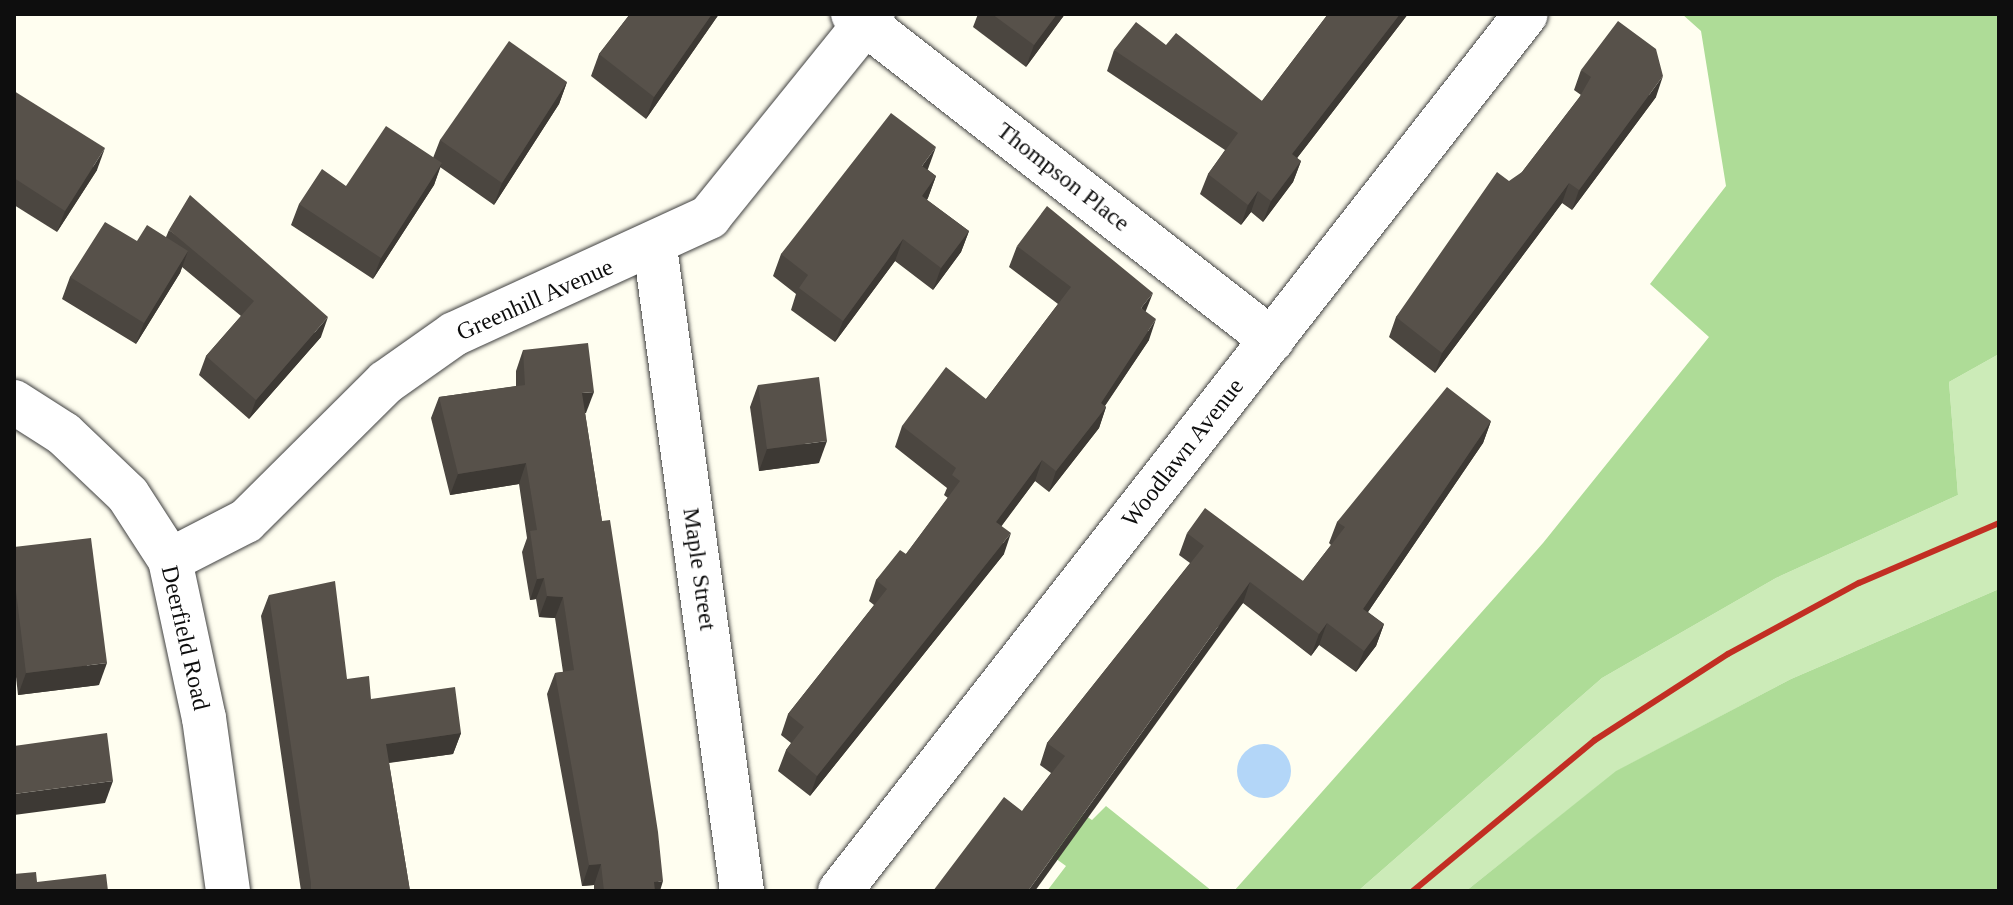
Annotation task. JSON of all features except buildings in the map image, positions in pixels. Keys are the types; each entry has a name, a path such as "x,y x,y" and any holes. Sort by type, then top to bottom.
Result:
{"street":[{"name":"Woodlawn Avenue","path":"840,891 1526,14"},
{"name":"Thompson Place","path":"864,17 1272,340"},
{"name":"Greenhill Avenue","path":"170,560 246,521 386,382 454,334 655,247 717,208 864,17"},
{"name":"Maple Street","path":"655,247 742,891"},
{"name":"Deerfield Road","path":"14,402 64,434 128,495 170,560 204,718 228,891"}],"green space":[{"path":"1682,14 1999,14 1999,354 1949,382 1958,495 1776,578 1602,678 1358,891 1234,891 1543,543 1709,337 1650,284 1726,186 1701,31"},
{"path":"1999,354 1999,589 1791,679 1617,771 1466,891 1358,891 1602,678 1776,578 1958,495 1949,382"},
{"path":"1999,589 1999,891 1466,891 1616,771 1791,679"},
{"path":"1046,790 1092,820 1106,806 1212,891 1047,891 1066,866 1019,832"}],"water":[{"path":"1264,744 1283,752 1291,771 1283,790 1264,798 1245,790 1237,771 1245,752"}],"railway":[{"path":"1413,891 1595,740 1728,654 1859,583 1999,523"}]}
